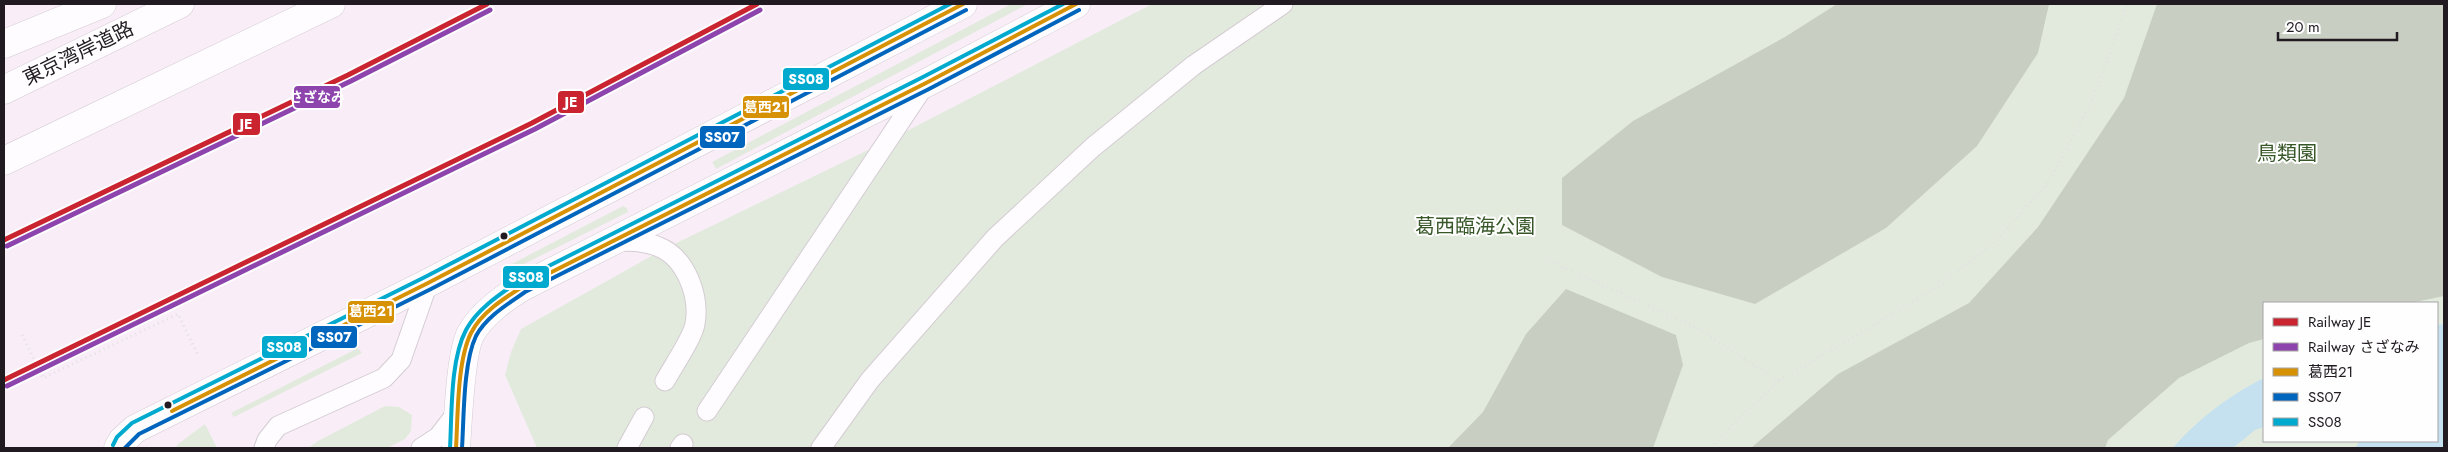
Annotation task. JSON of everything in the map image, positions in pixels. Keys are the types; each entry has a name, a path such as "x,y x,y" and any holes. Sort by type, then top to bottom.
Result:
{"main road":[{"path":"4,39 76,4"},
{"path":"4,44 102,4"},
{"name":"東京湾岸道路","path":"4,90 180,4"},
{"path":"4,161 330,4"},
{"path":"118,448 122,440 135,429 428,283 963,4"},
{"path":"456,448 465,354 470,334 499,301 522,287 926,83 1076,4"}],"lane":[{"path":"821,448 870,380 995,238 1093,147 1155,96 1194,65 1283,4"},
{"path":"708,411 926,83"},
{"path":"616,241 642,241 661,247 686,270 695,298 696,325 665,381"},
{"path":"264,448 267,440 278,426 384,378 401,360 428,283"},
{"path":"421,448 438,437 460,409"},
{"path":"627,448 644,418"}],"path":[{"path":"1712,448 1735,422 1778,381 1941,285 1999,238 2049,181 2094,97 2128,4"},
{"path":"1539,256 1695,327 1778,381"},
{"path":"22,335 43,378 178,314 198,355"}],"green space":[{"path":"1011,4 1028,4 716,169 712,162"},
{"name":"葛西臨海公園","path":"1152,4 2444,4 2444,448 537,448 505,375 511,352 521,329 664,249 899,135"},
{"path":"1837,4 2049,4 2038,53 1977,146 1886,228 1755,304 1662,277 1562,225 1562,178 1633,121 1785,37"},
{"name":"鳥類園","path":"2157,4 2444,4 2444,296 2415,302 2263,302 2263,339 2249,343 2179,378 2108,440 2105,448 1751,448 1838,374 1969,303 2038,227 2124,98"},
{"path":"623,206 627,208 628,212 506,273 504,268"},
{"path":"1566,289 1676,335 1683,365 1653,448 1448,448 1483,412 1526,334"},
{"path":"358,348 362,353 234,417 231,413"},
{"path":"385,406 399,407 412,415 411,431 405,439 387,448 308,448 318,441"},
{"path":"205,424 217,448 176,448 178,444"}],"water":[{"path":"2444,324 2444,448 2355,448 2359,442 2438,442 2438,325"},
{"path":"2263,378 2263,427 2255,430 2233,448 2173,448 2215,408"}],"rail line":[{"name":"JE","path":"4,240 348,75 487,4"},
{"name":"JE","path":"4,380 532,123 757,4"},
{"name":"さざなみ","path":"7,246 351,81 490,10"},
{"name":"さざなみ","path":"7,386 535,129 760,10"}],"transit line":[{"name":"SS08","path":"113,445 117,437 132,423 425,277 950,4"},
{"name":"葛西21","path":"172,411 428,283 963,4"},
{"name":"SS08","path":"450,448 454,372 461,342 476,315 504,291 519,281 923,77 1063,4"},
{"name":"葛西21","path":"456,448 459,389 466,345 475,326 500,302 522,287 926,83 1076,4"},
{"name":"SS07","path":"125,448 139,434 431,289 966,10"},
{"name":"SS07","path":"462,448 466,375 472,347 476,336 485,323 512,301 525,292 929,89 1079,10"}]}
